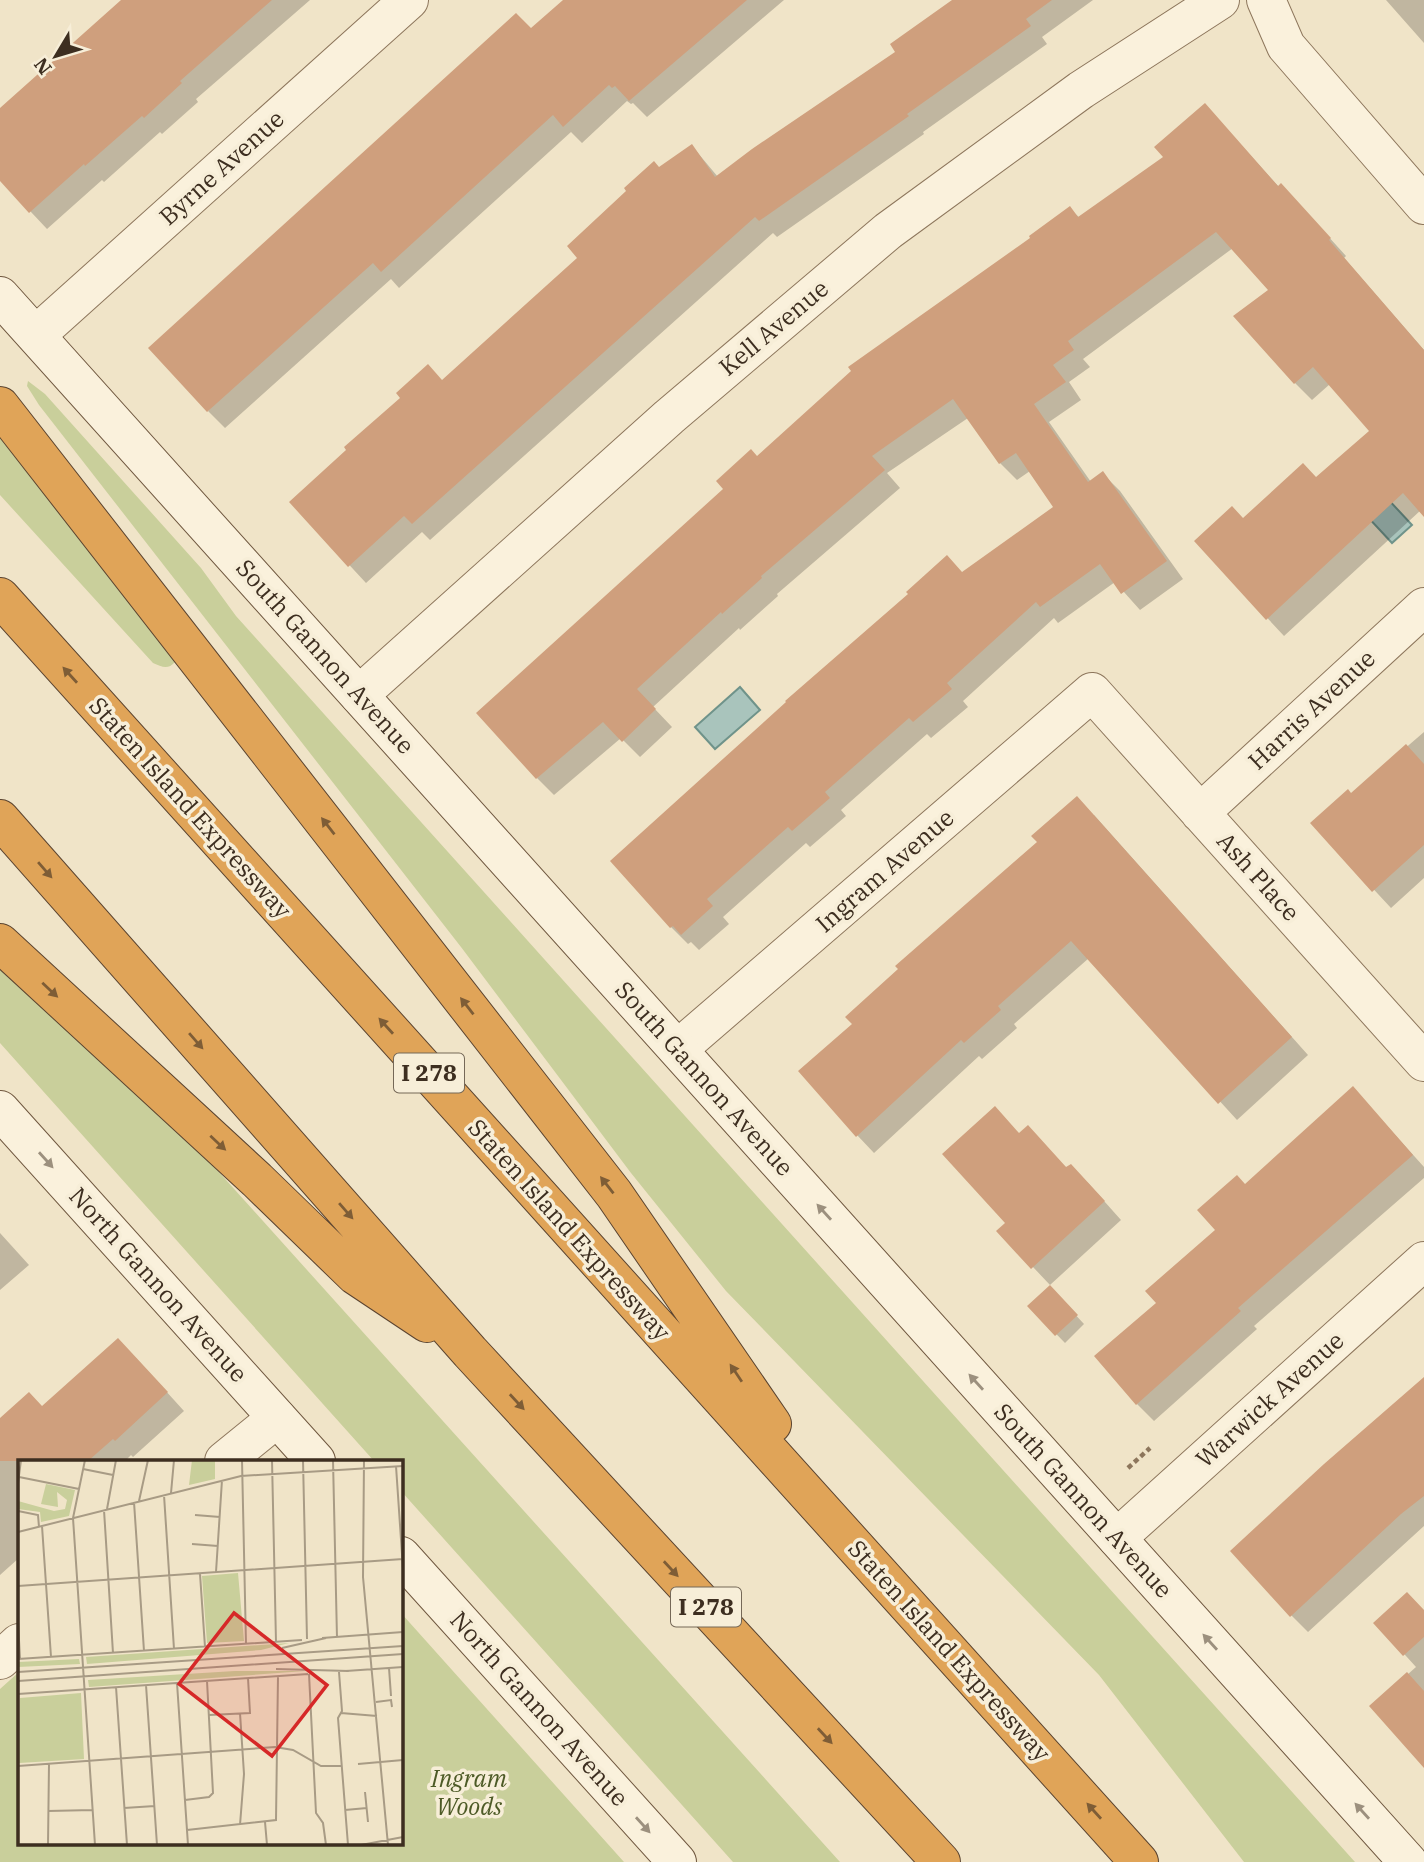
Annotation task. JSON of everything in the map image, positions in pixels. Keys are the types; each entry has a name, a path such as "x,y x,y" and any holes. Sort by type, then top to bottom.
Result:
{"highway":[{"path":"0,406 614,1194 858,1550"},
{"name":"Staten Island Expressway","path":"0,597 1139,1862"},
{"name":"I 278","path":"0,819 470,1352 942,1862"},
{"path":"0,943 257,1180 355,1275 470,1352"}],"street":[{"name":"Byrne Avenue","path":"36,335 409,0"},
{"name":"Kell Avenue","path":"359,695 669,417 888,231 1081,90 1220,0"},
{"path":"1266,0 1286,46 1424,205"},
{"name":"South Gannon Avenue","path":"0,296 1408,1862"},
{"name":"Harris Avenue","path":"1200,813 1424,607"},
{"name":"Ash Place","path":"1092,692 1424,1062"},
{"name":"Ingram Avenue","path":"678,1049 1092,692"},
{"name":"North Gannon Avenue","path":"0,1110 315,1460"},
{"name":"Warwick Avenue","path":"1116,1538 1424,1261"},
{"path":"224,1460 277,1418"},
{"name":"North Gannon Avenue","path":"402,1557 677,1862"},
{"path":"0,1660 18,1644"}],"path":[{"path":"1128,1468 1150,1448"}],"green space":[{"path":"28,381 45,394 201,568 236,616 1355,1862 1244,1862 1099,1675 726,1291 631,1173 461,947 39,405 27,386"},
{"path":"0,430 175,662 172,665 165,667 153,663 0,495"},
{"path":"0,969 208,1160 840,1862 733,1862 402,1492 402,1460 373,1460 0,1043"},
{"name":"Ingram Woods","path":"402,1614 624,1862 0,1862 0,1689 18,1673 18,1844 402,1844"}],"water":[{"path":"1372,482 1412,525 1392,543 1352,500"},
{"path":"740,687 760,710 715,749 695,727"}],"building":[{"path":"121,0 272,0 180,81 182,83 144,118 142,116 29,213 0,181 0,108"},
{"path":"563,0 747,0 629,101 615,86 612,88 609,85 563,127 553,115 381,272 373,263 207,412 148,348 516,13 531,28"},
{"path":"952,0 1052,0 1026,19 1031,26 907,114 909,116 759,221 755,217 412,524 404,516 348,567 289,502 346,450 344,447 400,398 396,393 428,364 442,380 577,258 567,246 654,161 659,167 692,144 715,177 895,52 890,44"},
{"path":"1205,103 1278,186 1281,183 1331,238 1329,240 1424,350 1424,517 1403,493 1266,620 1194,541 1232,506 1243,518 1303,463 1316,477 1369,431 1313,367 1294,384 1233,316 1268,290 1216,232 1068,341 1074,350 1053,365 1066,382 1034,404 1088,482 1103,471 1167,561 1121,594 1100,564 1040,607 1036,602 947,683 952,689 913,722 909,718 825,792 830,798 792,831 788,827 707,899 713,906 681,935 673,926 670,928 610,861 785,701 908,594 906,592 947,555 962,572 1053,507 1016,453 999,464 953,399 872,456 885,470 761,576 762,578 637,689 656,709 622,742 603,722 536,779 476,713 723,489 716,481 751,449 757,456 851,371 848,367 1030,238 1029,236 1070,206 1078,217 1163,157 1154,147"},
{"path":"1406,744 1424,764 1424,845 1372,892 1310,823 1348,789 1351,793"},
{"path":"1077,796 1292,1037 1218,1104 1071,941 998,1006 1001,1010 964,1043 961,1040 856,1137 798,1071 852,1024 845,1017 898,969 895,966 1037,842 1031,836"},
{"path":"1353,1086 1413,1155 1238,1308 1241,1311 1136,1405 1094,1356 1156,1303 1145,1291 1215,1230 1197,1210 1237,1175 1245,1184"},
{"path":"995,1106 1019,1133 1028,1125 1066,1167 1071,1164 1105,1201 1031,1269 996,1231 1005,1223 942,1154"},
{"path":"1050,1285 1078,1315 1055,1336 1027,1306"},
{"path":"118,1338 168,1392 115,1441 113,1439 89,1460 0,1461 0,1418 29,1392 42,1406"},
{"path":"1424,1377 1424,1496 1290,1617 1230,1551"},
{"path":"1407,1592 1424,1610 1424,1637 1403,1656 1373,1623"},
{"path":"1407,1672 1424,1691 1424,1768 1369,1706"}]}
